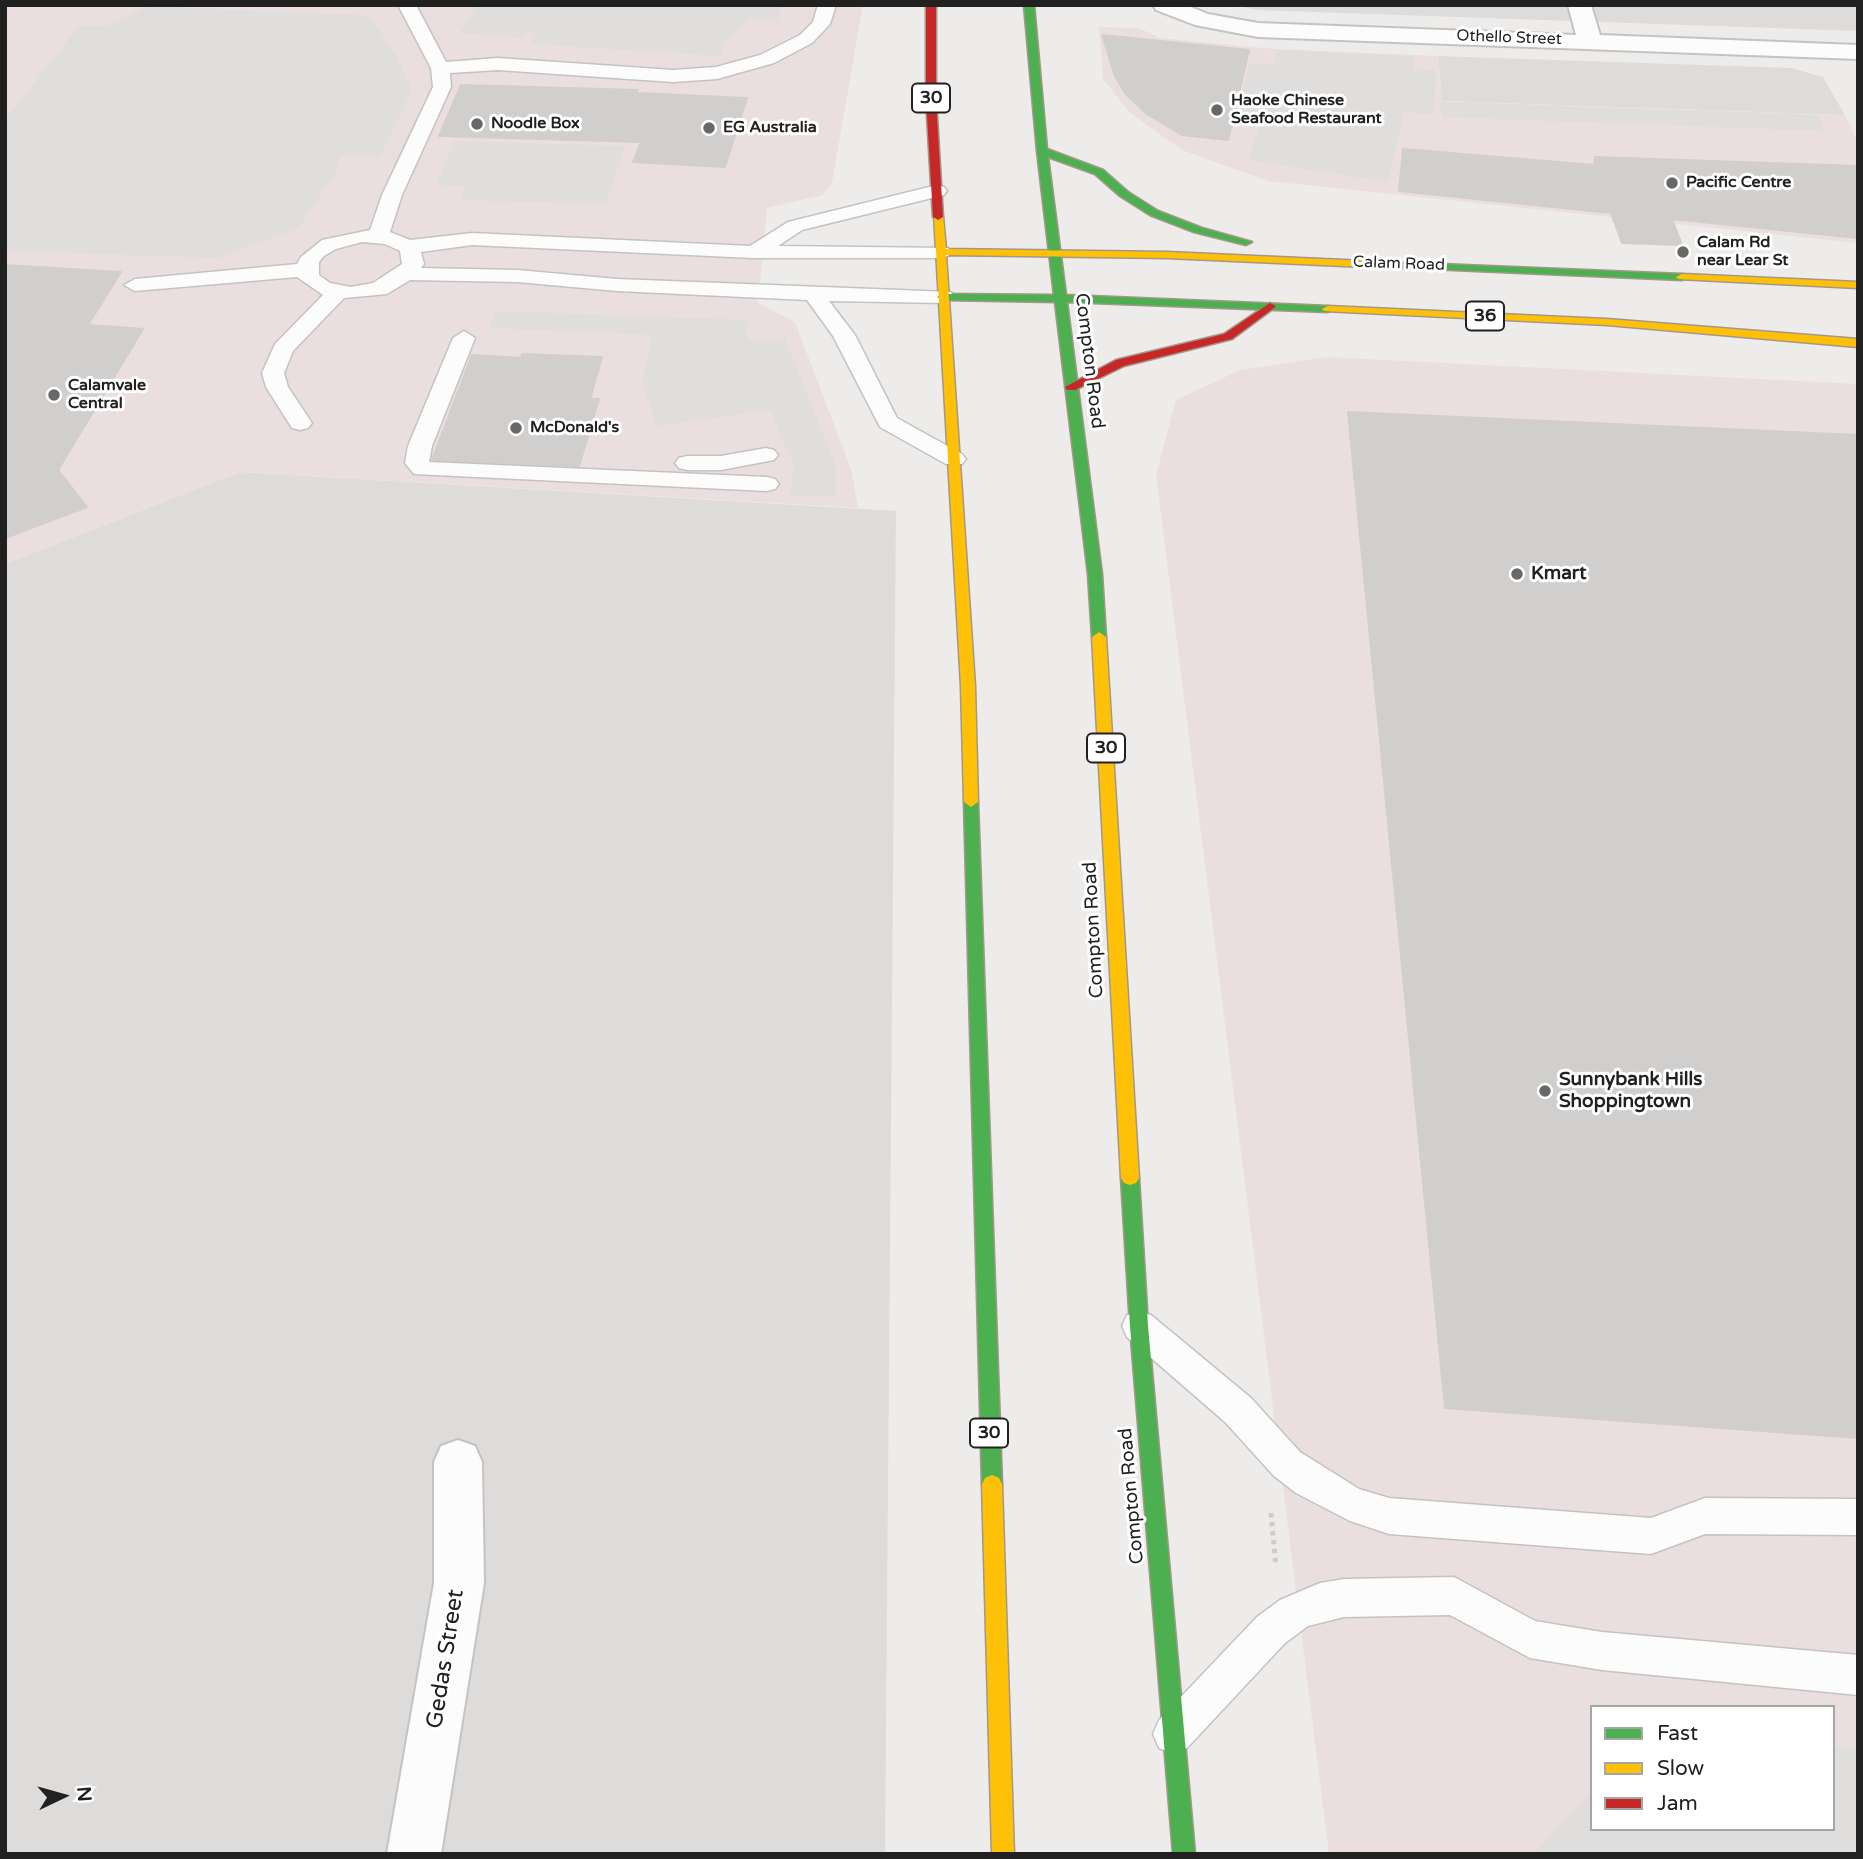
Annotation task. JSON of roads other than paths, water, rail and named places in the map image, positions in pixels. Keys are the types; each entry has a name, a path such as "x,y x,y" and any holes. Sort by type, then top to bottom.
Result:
{"main road":[{"name":"30","path":"931,5 931,99 968,686 1003,1854"},
{"name":"Compton Road","path":"1030,5 1042,151 1095,574 1139,1326 1184,1854"},
{"path":"1042,151 1099,173 1124,194 1172,221 1304,260"},
{"name":"Calam Road","path":"941,252 1054,252 1304,260 1858,285"},
{"name":"36","path":"943,297 1270,306 1607,322 1858,343"},
{"path":"1071,387 1120,363 1228,337 1270,306"}],"street":[{"name":"Othello Street","path":"1164,5 1203,20 1258,30 1858,52"},
{"path":"1579,5 1590,41"},
{"name":"Gedas Street","path":"414,1854 459,1583 458,1462"}],"lane":[{"path":"379,236 392,195 440,93 440,68 407,5"},
{"path":"440,68 498,64 673,76 717,73 767,59 806,39 821,23 827,5"},
{"path":"753,252 795,226 937,191"},
{"path":"407,247 413,255 413,264 406,274 379,289 338,292 314,284 306,270 308,261 329,244 362,236 379,236 407,247 472,239 753,252 941,252"},
{"path":"135,285 306,270"},
{"path":"406,274 517,276 617,285 943,297"},
{"path":"300,423 277,387 273,373 276,362 283,349 338,292"},
{"path":"813,294 844,335 888,422 954,459"},
{"path":"464,338 420,446 419,467 430,470 613,479 767,484"},
{"path":"613,479 636,465 650,461 721,463 766,455"},
{"path":"1139,1326 1238,1410 1287,1464 1309,1481 1350,1504 1389,1516 1651,1536 1705,1516 1858,1517"},
{"path":"1173,1734 1271,1630 1320,1602 1344,1598 1454,1596 1530,1639 1602,1651 1858,1675"}],"place":[{"name":"Haoke Chinese Seafood Restaurant","path":"1217,110"},
{"name":"Noodle Box","path":"477,124"},
{"name":"EG Australia","path":"709,128"},
{"name":"Pacific Centre","path":"1672,183"},
{"name":"Calam Rd near Lear St","path":"1683,252"},
{"name":"Calamvale Central","path":"54,395"},
{"name":"McDonald's","path":"516,428"},
{"name":"Kmart","path":"1517,574"},
{"name":"Sunnybank Hills Shoppingtown","path":"1545,1091"}]}
